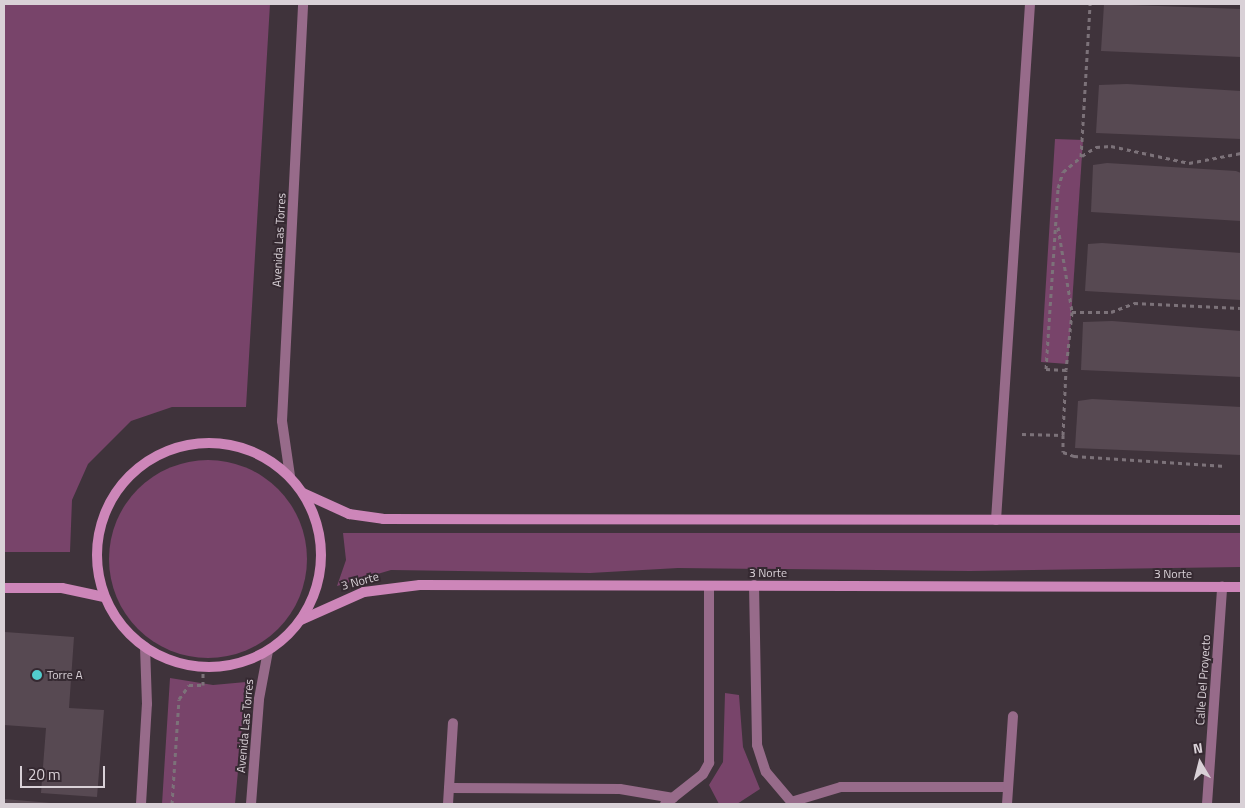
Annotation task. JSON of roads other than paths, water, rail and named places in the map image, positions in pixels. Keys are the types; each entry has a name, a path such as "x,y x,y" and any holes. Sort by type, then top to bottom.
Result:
{"street":[{"name":"Avenida Las Torres","path":"290,476 282,421 303,4"},
{"path":"996,520 1030,4"},
{"path":"218,443 267,458 290,476 303,493 319,528 322,547 318,585 301,620 268,651 233,665 204,667 178,663 145,647 115,616 104,597 96,560 101,523 111,499 146,462 193,444 218,443"},
{"path":"303,493 349,514 383,519 1241,520"},
{"path":"754,585 757,745 766,772 792,803 842,787 1008,787"},
{"name":"3 Norte","path":"301,620 341,599 392,586 1241,586"},
{"path":"449,788 620,789 669,801 703,774 712,748 709,586"},
{"name":"Calle Del Proyecto","path":"1207,804 1222,587"},
{"path":"4,588 62,588 104,597"},
{"path":"140,804 147,704 145,647"},
{"name":"Avenida Las Torres","path":"251,804 259,699 268,651"},
{"path":"1006,804 1013,716"},
{"path":"448,804 453,723"}],"place":[{"name":"Torre A","path":"37,675"}]}
